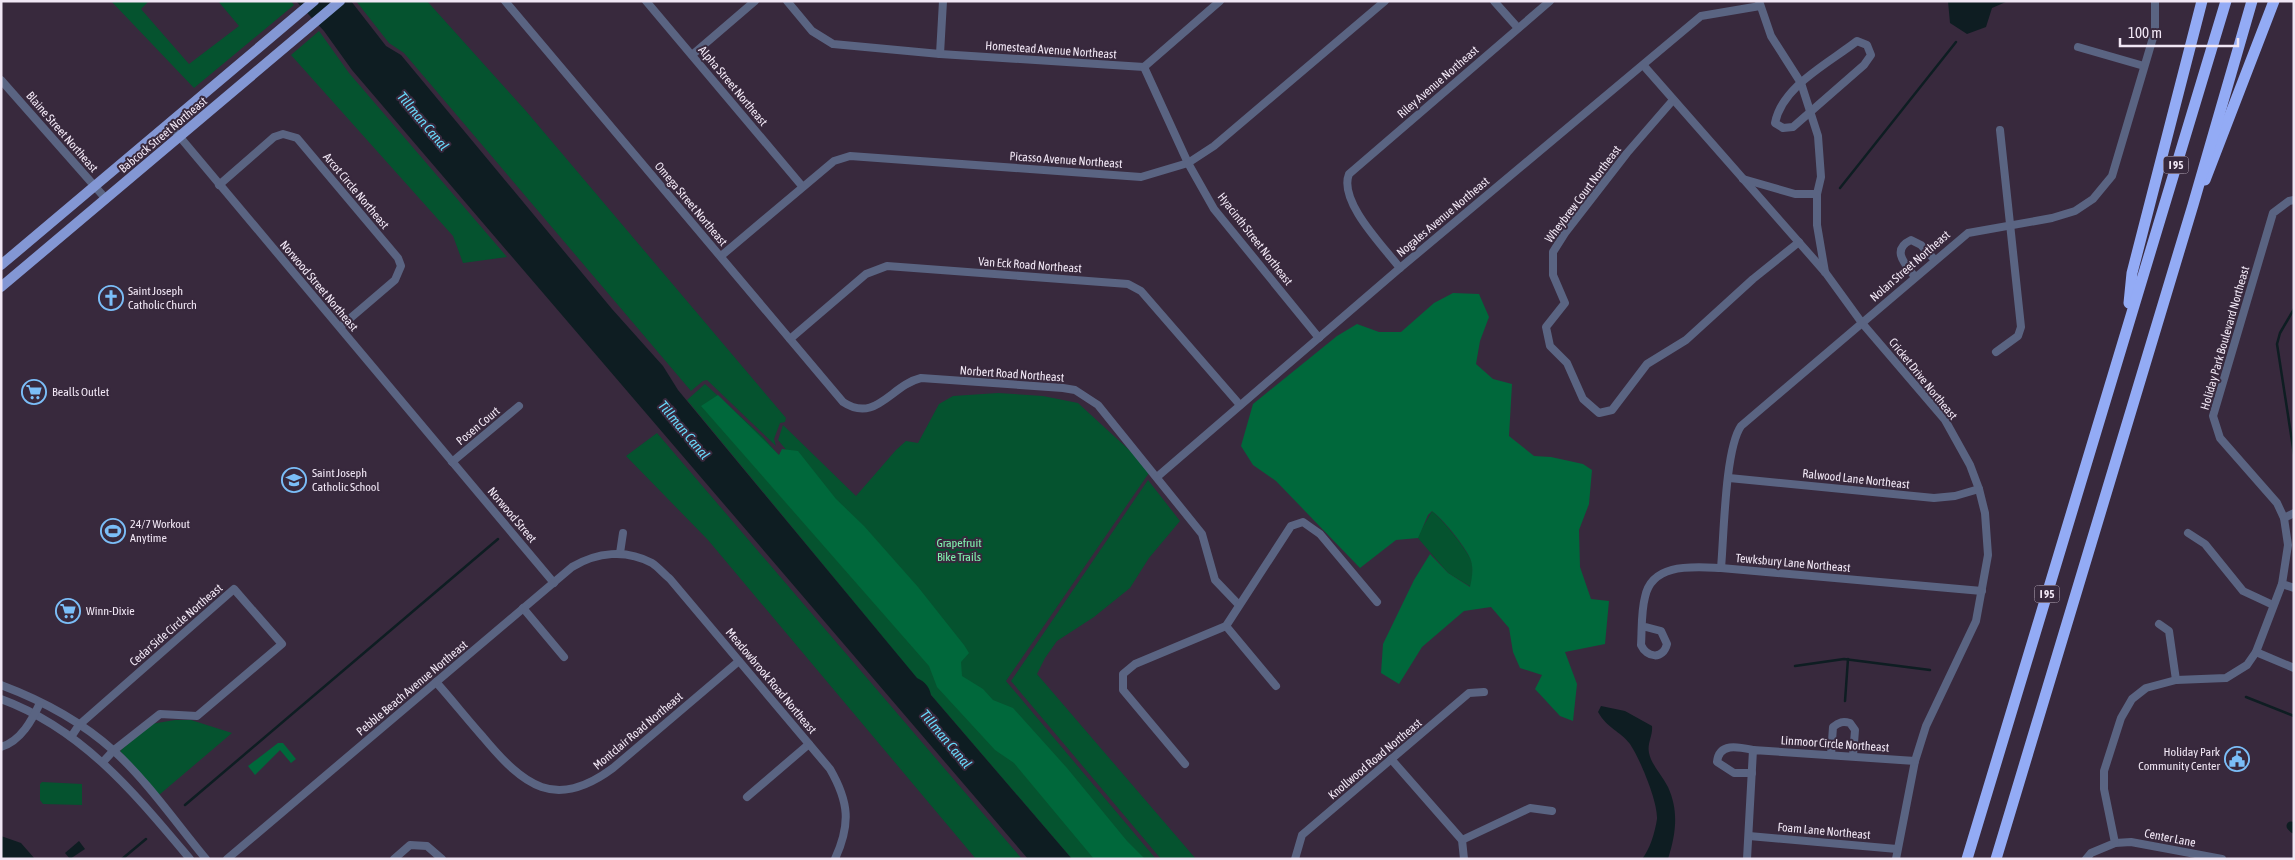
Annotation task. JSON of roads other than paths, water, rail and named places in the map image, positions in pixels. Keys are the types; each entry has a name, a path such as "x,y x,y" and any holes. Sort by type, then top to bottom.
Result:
{"highway":[{"path":"2126,329 2132,273 2202,1"},
{"name":"I 95","path":"1967,859 2226,1"},
{"name":"I 95","path":"1996,859 2194,205 2252,1"},
{"path":"2194,205 2215,160 2274,1"}],"main road":[{"name":"Babcock Street Northeast","path":"1,264 314,1"},
{"name":"Babcock Street Northeast","path":"1,287 340,1"},
{"path":"258,49 268,62"}],"street":[{"name":"Omega Street Northeast","path":"505,1 843,402 851,407 866,410"},
{"name":"Alpha Street Northeast","path":"646,1 802,186"},
{"path":"692,55 755,1"},
{"name":"Homestead Avenue Northeast","path":"787,1 821,38 832,44 856,48 1144,67"},
{"path":"940,54 943,1"},
{"path":"1144,67 1220,1"},
{"name":"Picasso Avenue Northeast","path":"721,256 834,161 850,156 1141,177 1188,163 1214,146 1385,1"},
{"path":"1494,1 1518,28"},
{"name":"Riley Avenue Northeast","path":"1400,268 1351,202 1345,183 1349,174 1550,1"},
{"name":"Nolan Street Northeast","path":"1721,568 1730,455 1736,434 1742,426 1968,233 2009,224 2052,218 2076,211 2093,199 2112,176 2155,30 2156,1"},
{"path":"1759,4 1771,36 1801,83 1818,136 1821,156 1821,177 1817,194 1817,226 1825,272"},
{"name":"Nogales Avenue Northeast","path":"1157,477 1400,268 1644,66 1701,16 1759,4"},
{"path":"1857,41 1867,45 1871,55 1864,65 1793,128 1783,128 1775,123 1778,110 1801,83 1857,41"},
{"path":"2078,47 2144,66"},
{"name":"Cricket Drive Northeast","path":"1644,66 1825,272 1862,323 1945,420 1970,466 1979,489 1985,513 1988,555 1976,621 1926,726 1915,761 1896,859"},
{"name":"Hyacinth Street Northeast","path":"1144,67 1188,163 1214,209 1319,338"},
{"name":"Blaine Street Northeast","path":"1,80 106,199"},
{"name":"Wheybrew Court Northeast","path":"1674,100 1627,153 1565,233 1554,252 1553,275 1565,302 1546,326 1550,346 1567,363 1583,399 1599,413 1612,410 1647,364 1686,340 1752,279 1799,242"},
{"name":"Norwood Street Northeast","path":"169,124 452,462"},
{"path":"1996,352 2018,336 2021,328 2000,130"},
{"name":"Arcot Circle Northeast","path":"219,184 274,137 283,134 296,138 398,258 401,266 395,280 340,327"},
{"path":"1743,179 1795,194 1817,194"},
{"name":"Holiday Park Boulevard Northeast","path":"2114,843 2104,789 2104,771 2121,718 2132,698 2146,688 2176,680 2226,678 2247,665 2256,652 2282,584 2288,545 2284,518 2277,503 2220,438 2213,416 2273,213 2289,200 2294,200"},
{"path":"1915,277 1900,257 1903,244 1911,240 1915,241 1935,260"},
{"name":"Van Eck Road Northeast","path":"790,340 866,274 887,266 1128,284 1141,291 1240,405"},
{"name":"Norbert Road Northeast","path":"866,410 876,406 904,385 922,378 1075,390 1098,406 1202,534 1215,580 1238,604"},
{"name":"Posen Court","path":"452,462 519,406"},
{"name":"Norwood Street","path":"452,462 554,583"},
{"name":"Ralwood Lane Northeast","path":"1729,478 1934,498 1955,496 1979,489"},
{"path":"2284,518 2294,513"},
{"path":"1186,764 1124,690 1123,674 1135,664 1226,626 1238,604 1291,526 1303,522 1320,534 1377,602"},
{"path":"620,554 623,533"},
{"path":"2188,533 2205,544 2243,591 2273,605"},
{"name":"Pebble Beach Avenue Northeast","path":"227,859 554,583 586,559 602,554 620,554"},
{"name":"Meadowbrook Road Northeast","path":"620,554 652,563 670,579 830,769 840,787 845,805 846,822 843,841 835,859"},
{"name":"Tewksbury Lane Northeast","path":"1642,626 1645,597 1649,585 1661,574 1679,567 1721,568 1982,591"},
{"path":"2282,584 2294,588"},
{"name":"Cedar Side Circle Northeast","path":"71,738 79,725 234,589 282,644 197,716 160,714 103,762"},
{"path":"523,608 564,657"},
{"path":"2159,624 2170,631 2176,680"},
{"path":"1226,626 1276,686"},
{"path":"2256,652 2294,668"},
{"name":"Montclair Road Northeast","path":"436,682 508,767 524,780 551,790 575,789 593,783 614,768 739,661"},
{"path":"1,685 40,703 79,725 114,751 206,859"},
{"name":"Knollwood Road Northeast","path":"1295,859 1302,835 1469,693 1484,692"},
{"path":"1,699 34,714 103,762 130,788 190,859"},
{"path":"1,747 17,738 40,703"},
{"path":"1831,755 1833,727 1841,722 1846,722 1850,723 1855,730 1853,756"},
{"path":"747,797 809,744"},
{"name":"Linmoor Circle Northeast","path":"1752,773 1734,773 1717,762 1719,752 1724,749 1741,747 1753,750 1915,761"},
{"path":"1747,859 1753,750"},
{"path":"1391,759 1462,840 1464,859"},
{"path":"1462,840 1530,808 1552,811"},
{"name":"Foam Lane Northeast","path":"1749,836 1897,849"},
{"name":"Center Lane","path":"2114,843 2131,842 2222,859"},
{"path":"2086,859 2091,853 2114,843"},
{"path":"394,859 410,845 427,846 442,859"}],"water":[{"name":"Tillman Canal","path":"296,1 351,1 386,46 401,55 612,309 663,366 678,390 917,678 926,685 931,695 1072,859 1028,859 352,70 324,31"},
{"path":"1948,1 2008,1 1992,8 1986,27 1967,34 1950,23"},
{"path":"1601,706 1625,711 1652,726 1649,753 1652,762 1668,787 1674,805 1673,841 1668,859 1642,859 1650,845 1655,829 1657,812 1655,802 1648,781 1634,751 1630,744 1609,726 1598,712"},
{"path":"1,836 21,843 35,859 1,859"},
{"path":"79,841 85,849 70,859 65,853"}],"waterway":[{"path":"1840,188 1956,42"},
{"path":"2294,309 2280,333 2277,344 2294,454"},
{"path":"185,805 498,539"},
{"path":"1795,666 1844,659 1930,670"},
{"path":"1845,701 1848,659"},
{"path":"2246,697 2294,716"},
{"path":"2291,826 2294,829"},
{"path":"122,859 146,839"}],"place":[{"name":"Saint Joseph Catholic Church","path":"111,298"},
{"name":"Bealls Outlet","path":"34,392"},
{"name":"Saint Joseph Catholic School","path":"294,480"},
{"name":"24/7 Workout Anytime","path":"113,531"},
{"name":"Winn-Dixie","path":"68,611"},
{"name":"Holiday Park Community Center","path":"2237,759"}],"park label":[{"name":"Grapefruit Bike Trails","path":"959,550"}]}
